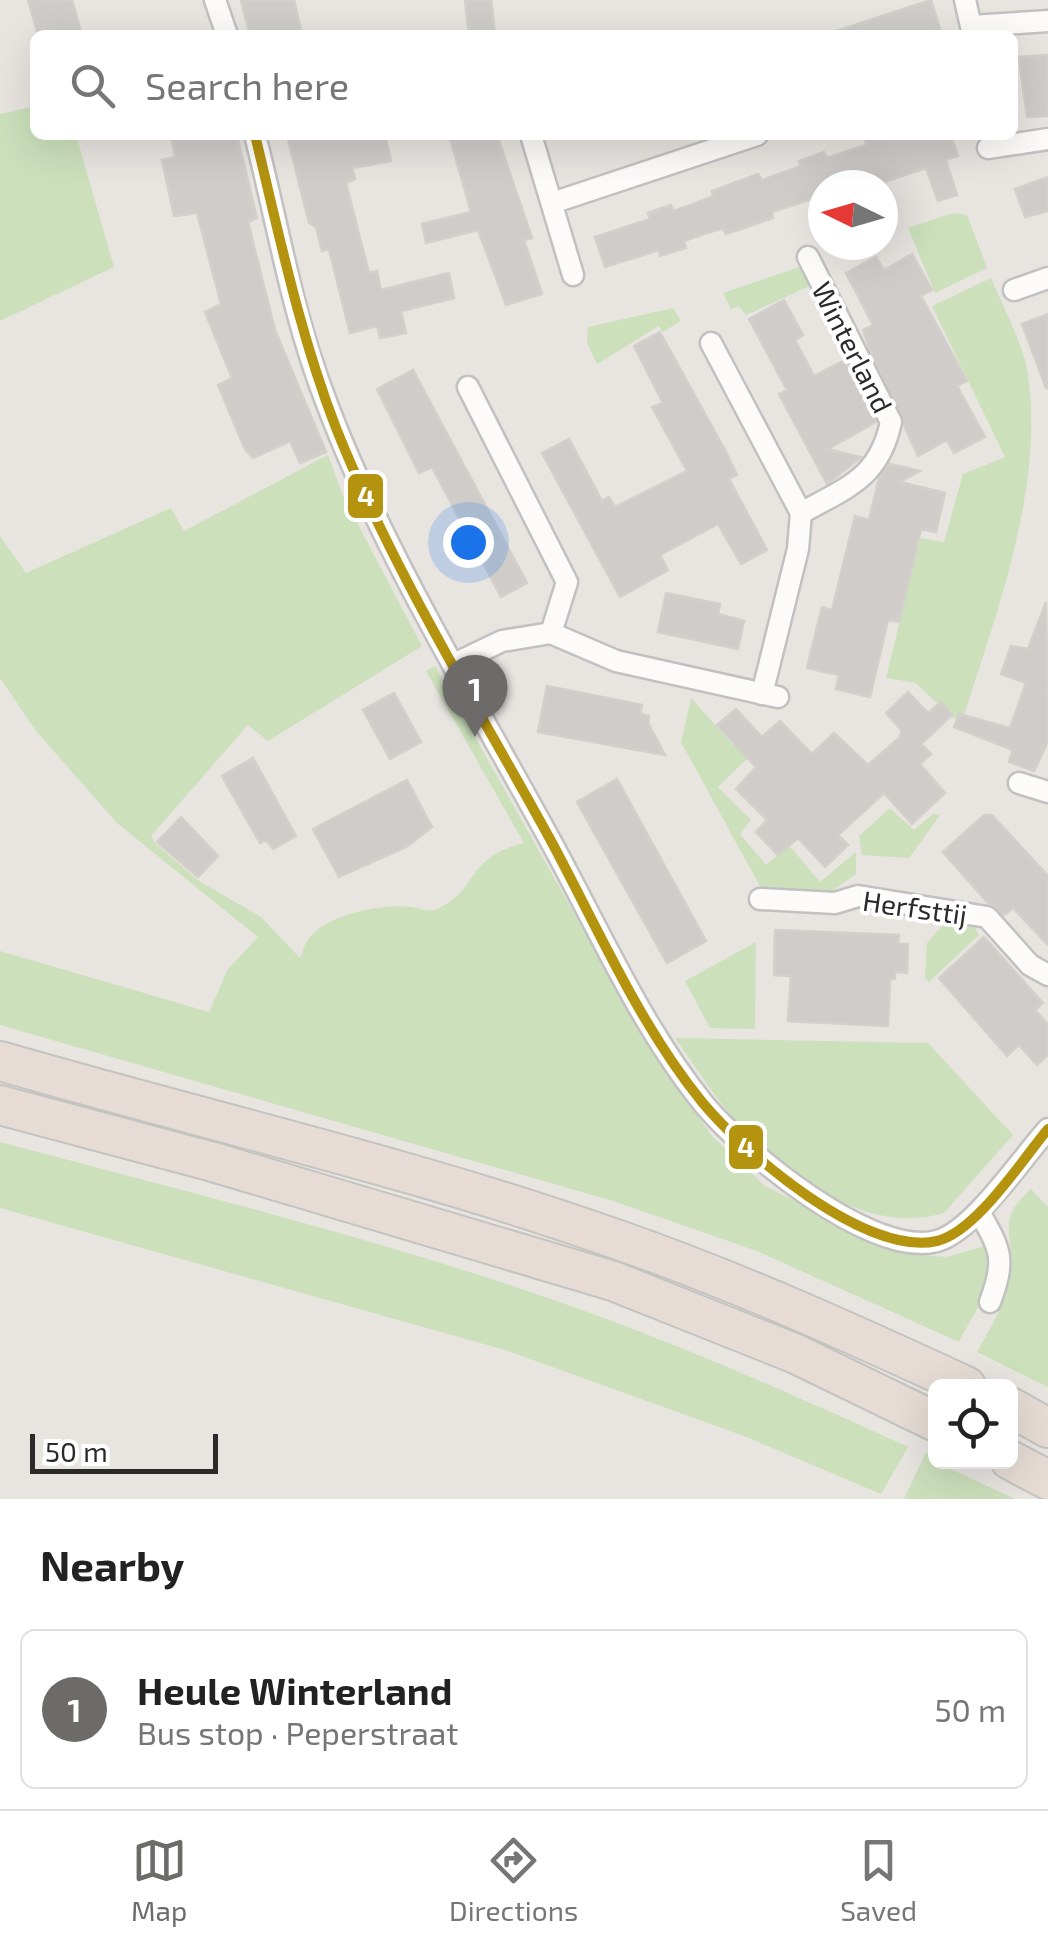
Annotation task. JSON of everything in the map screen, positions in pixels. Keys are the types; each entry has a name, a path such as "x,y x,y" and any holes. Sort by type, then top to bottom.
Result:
{"highway":[{"path":"0,1060 446,1184 612,1238 819,1318 951,1379"},
{"path":"0,1105 213,1162 614,1281 796,1354 928,1418"},
{"path":"1018,1464 1048,1480"}],"street":[{"path":"215,0 225,30"},
{"path":"965,0 973,30 1048,22"},
{"path":"988,148 1048,139"},
{"path":"255,140 314,369 353,465 454,664 655,1032 684,1078 726,1130 780,1178 839,1214 899,1240 934,1242 956,1234 1048,1129"},
{"path":"533,140 573,276"},
{"path":"552,202 742,140"},
{"name":"Winterland","path":"801,513 865,478 886,447 892,422 810,260"},
{"path":"1014,290 1048,278"},
{"path":"454,664 502,641 551,634 616,662 770,695 798,550 801,513 710,343"},
{"path":"468,386 567,582 551,634"},
{"path":"1019,784 1048,792"},
{"name":"Herfsttij","path":"760,899 835,903 858,896 987,917 1030,965 1048,975"},
{"path":"979,1212 1000,1248 1002,1271 990,1302"}],"green space":[{"path":"30,107 30,140 77,140 114,267 0,321 0,114"},
{"path":"953,213 967,215 987,268 935,293 908,228"},
{"path":"805,265 814,284 746,315 739,306 731,309 723,293"},
{"path":"991,278 1026,364 1031,407 1030,452 1025,498 1004,589 963,718 952,718 916,683 886,678 920,538 944,542 963,474 1005,457 932,306"},
{"path":"673,308 681,321 663,332 659,326 597,364 587,343 588,327"},
{"path":"328,455 344,498 422,646 268,741 248,725 151,836 156,844 199,881 261,917 300,958 310,937 343,916 387,907 430,911 441,907 462,891 492,857 524,843 426,671 435,666 655,1057 712,1136 765,1186 900,1253 947,1257 988,1245 987,1283 959,1342 757,1251 613,1201 0,1025 0,951 209,1012 228,969 258,937 117,823 36,731 0,678 0,536 26,573 171,508 184,531"},
{"path":"691,698 733,745 745,735 758,748 718,787 751,820 740,834 766,865 789,845 820,882 856,852 856,874 831,892 762,890 681,742"},
{"path":"890,808 914,830 933,814 940,815 909,858 862,855 859,836"},
{"path":"943,925 974,925 979,935 929,982 925,978 927,943"},
{"path":"756,942 755,1029 710,1028 685,981"},
{"path":"675,1038 928,1043 1013,1135 944,1213 916,1218 860,1209 807,1182 760,1146 723,1105"},
{"path":"0,1142 294,1220 513,1286 707,1359 908,1447 881,1494 744,1436 505,1350 0,1208"},
{"path":"1031,1189 1048,1207 1048,1387 977,1352 999,1312 1010,1280 1010,1218"},
{"path":"926,1452 928,1469 951,1469 1015,1499 904,1499"}],"building":[{"path":"28,0 72,0 81,30 37,30"},
{"path":"241,0 294,0 301,30 249,30"},
{"path":"465,0 491,0 494,30 468,30"},
{"path":"931,0 940,30 839,30"},
{"path":"1048,55 1048,116 1027,117 1019,57"},
{"path":"172,140 238,140 257,218 248,222 275,330 326,452 300,463 290,441 253,458 245,449 218,385 232,378 205,312 221,304 197,213 174,216 162,160 175,157"},
{"path":"288,140 386,140 391,161 352,168 355,179 346,183 369,273 377,271 381,290 449,273 454,298 401,311 406,333 380,338 377,326 350,333 329,249 322,251 316,227 309,223"},
{"path":"450,140 499,140 532,238 524,240 542,294 506,305 478,230 426,243 422,224 471,212"},
{"path":"865,140 953,140 958,156 946,160 957,195 938,201 926,168 898,177 898,170 808,170 808,200 772,212 773,218 726,234 723,228 704,234 684,241 686,248 660,256 659,250 605,267 595,237 650,219 648,213 671,205 673,211 694,204 713,196 712,191 758,174 762,180 801,166 799,161 824,152 827,158 866,145"},
{"path":"1048,177 1048,211 1025,217 1015,189"},
{"path":"912,254 932,290 921,296 967,381 957,386 985,437 954,453 947,440 918,456 869,348 863,330 873,325 846,273 870,260 878,260 884,270"},
{"path":"784,300 803,335 795,340 814,376 845,360 876,422 828,449 861,457 827,484 779,394 787,390 749,319"},
{"path":"1048,314 1048,388 1046,388 1022,324"},
{"path":"660,332 726,452 737,475 729,479 767,550 741,564 718,524 660,555 668,570 620,597 542,453 569,439 602,501 609,497 615,507 687,471 652,407 663,403 634,346"},
{"path":"413,370 527,583 501,597 432,467 419,473 377,389"},
{"path":"890,464 920,471 900,482 945,493 936,532 921,529 899,622 888,620 870,697 836,689 839,675 807,668 822,607 832,610 855,516 869,520 879,478"},
{"path":"666,593 720,604 718,614 744,621 738,649 658,632"},
{"path":"1046,602 1048,741 1034,771 1009,762 1013,750 954,727 959,714 1010,728 1026,683 1001,674 1011,646 1028,649"},
{"path":"547,686 642,705 640,714 649,716 648,723 665,755 538,732"},
{"path":"908,692 928,713 941,702 952,715 921,744 931,754 920,764 945,793 912,824 884,793 838,835 848,845 825,867 798,838 778,855 756,832 767,820 736,789 756,767 717,725 736,709 762,737 780,721 812,754 834,733 868,765 899,738 902,731 886,713"},
{"path":"394,693 421,742 390,759 363,710"},
{"path":"253,758 296,836 273,849 266,840 260,843 222,776"},
{"path":"617,779 706,941 667,963 577,802"},
{"path":"407,780 432,827 408,846 339,877 313,829"},
{"path":"984,815 992,815 1048,876 1048,945 1013,908 1004,915 988,903 943,852"},
{"path":"181,817 218,856 198,877 157,842"},
{"path":"775,930 899,935 898,944 908,944 907,973 895,972 895,979 890,979 888,1026 788,1021 791,976 774,975"},
{"path":"984,937 1043,1003 1035,1010 1048,1024 1048,1055 1037,1065 1019,1045 1007,1056 939,978"}],"transit line":[{"name":"4","path":"256,140 311,356 336,428 383,534 620,974 658,1040 702,1102 746,1147 809,1197 876,1233 908,1242 937,1241 967,1224 1048,1129"}],"place":[{"name":"Heule Winterland","path":"475,737"}]}
